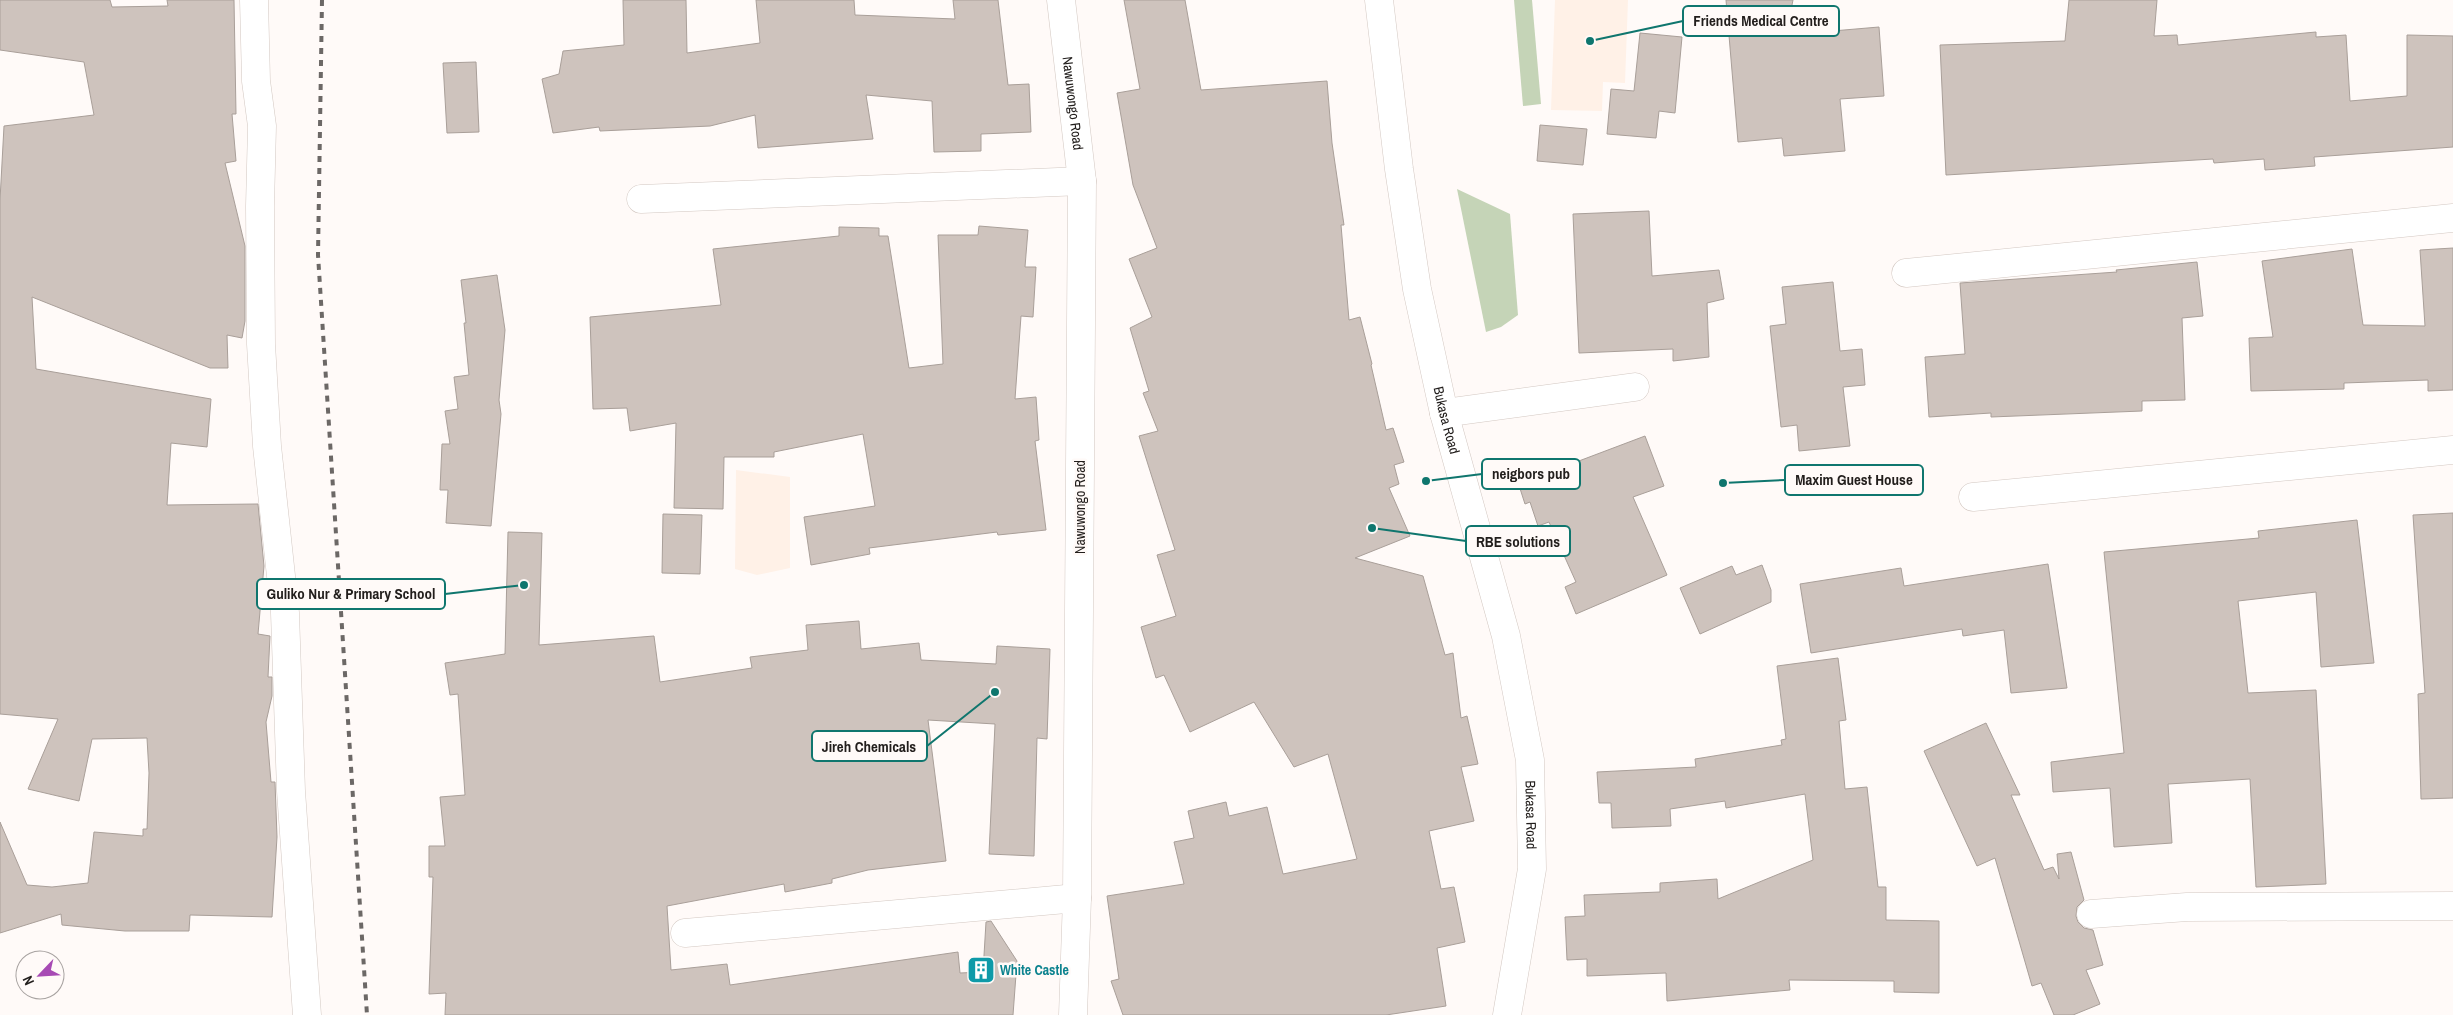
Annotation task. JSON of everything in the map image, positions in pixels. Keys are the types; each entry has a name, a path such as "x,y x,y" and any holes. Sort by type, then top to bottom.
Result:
{"street":[{"path":"254,0 256,81 262,126 260,206 261,344 267,446 285,613 291,791 307,1015"},
{"name":"Nawuwongo Road","path":"1061,0 1082,181 1077,898 1074,1015"},
{"name":"Bukasa Road","path":"1379,0 1399,170 1417,289 1444,413 1506,636 1530,760 1532,869 1507,1015"},
{"path":"641,199 1082,181"},
{"path":"1906,273 2453,218"},
{"path":"1444,413 1635,387"},
{"path":"1973,497 2453,450"},
{"path":"685,933 1077,898"},
{"path":"2091,914 2187,907 2453,906"}],"shaded area":[{"path":"1555,0 1628,0 1625,83 1603,82 1602,111 1551,110"},
{"path":"736,470 790,477 790,568 757,575 735,569"}],"green space":[{"path":"1514,0 1532,0 1541,104 1523,106"},
{"path":"1457,189 1510,214 1518,315 1501,327 1486,332"}],"building":[{"path":"0,0 110,0 112,7 168,6 167,0 234,0 236,114 232,114 236,161 225,163 245,246 245,321 242,338 227,335 228,368 210,368 32,297 36,369 211,399 207,447 171,443 167,505 258,504 264,566 258,634 270,636 268,677 272,677 272,696 266,722 271,782 275,782 277,837 272,917 190,915 189,931 125,931 62,925 61,914 0,933 0,822 27,885 52,887 88,883 94,832 143,836 143,829 147,829 149,773 147,738 92,739 79,801 28,789 58,719 0,714 0,200 4,126 94,115 84,62 0,50"},
{"path":"623,0 686,0 687,53 760,43 756,0 854,0 855,15 955,19 953,0 998,0 1008,85 1029,84 1031,132 981,134 981,151 934,152 932,101 866,95 873,139 758,148 755,115 710,126 600,131 599,127 553,133 542,79 559,74 563,51 624,45"},
{"path":"1124,0 1185,0 1201,90 1327,81 1332,143 1344,225 1341,225 1349,320 1360,317 1386,430 1393,428 1404,462 1394,465 1399,484 1389,488 1410,536 1355,558 1423,576 1445,655 1453,653 1461,718 1467,716 1478,764 1461,767 1474,821 1429,831 1441,889 1454,887 1465,942 1437,948 1446,1006 1386,1015 1123,1015 1111,981 1119,979 1107,896 1184,884 1174,842 1194,838 1188,811 1226,802 1229,816 1267,807 1283,874 1357,859 1328,754 1294,767 1254,702 1190,732 1164,675 1156,678 1141,627 1176,616 1157,555 1175,550 1139,436 1158,431 1143,393 1149,391 1130,328 1152,317 1129,259 1157,248 1133,185 1117,93 1140,89"},
{"path":"1726,0 1793,0 1786,35 1879,27 1884,96 1840,99 1845,151 1784,156 1782,138 1738,142"},
{"path":"2069,0 2157,0 2154,36 2177,35 2178,45 2316,32 2316,37 2346,35 2350,101 2407,96 2407,35 2453,36 2453,147 2314,157 2315,166 2265,170 2264,159 2214,163 2213,159 1946,175 1940,45 2065,41"},
{"path":"1640,33 1682,37 1675,113 1659,111 1656,138 1607,134 1611,89 1634,91"},
{"path":"476,62 479,132 447,133 443,63"},
{"path":"1540,125 1587,129 1583,165 1537,161"},
{"path":"1649,211 1652,276 1719,270 1724,299 1707,303 1709,357 1673,361 1673,349 1579,353 1573,214"},
{"path":"979,226 1028,230 1025,267 1036,267 1033,317 1021,316 1015,399 1036,397 1039,440 1035,441 1046,530 998,535 997,532 869,548 870,554 811,565 804,517 875,506 863,434 774,452 774,457 724,457 723,509 674,508 676,423 630,431 627,408 593,409 590,317 721,305 713,249 839,236 839,227 879,228 879,236 888,236 909,368 943,364 938,235 978,235"},
{"path":"2453,248 2453,390 2428,391 2428,380 2344,383 2344,389 2251,391 2249,338 2273,337 2262,261 2352,249 2363,325 2425,326 2420,250"},
{"path":"2197,262 2203,316 2182,318 2185,400 2142,401 2142,411 1991,417 1991,413 1929,417 1925,357 1965,354 1960,283 2117,272 2116,270"},
{"path":"497,275 505,330 499,400 501,414 491,526 446,523 448,490 440,490 442,444 450,444 445,411 458,409 454,377 469,375 461,280"},
{"path":"1833,282 1840,351 1862,349 1865,385 1843,387 1850,446 1799,451 1797,425 1781,427 1770,326 1786,324 1782,287"},
{"path":"1645,436 1664,486 1633,497 1667,575 1576,614 1565,587 1576,582 1549,522 1538,526 1530,502 1525,504 1515,473 1553,462 1555,470"},
{"path":"2453,513 2453,798 2421,799 2418,694 2425,693 2413,515"},
{"path":"663,514 702,515 700,574 662,573"},
{"path":"2357,520 2374,663 2321,667 2316,592 2238,601 2248,693 2316,690 2326,884 2256,887 2250,779 2168,784 2172,843 2114,847 2110,788 2053,792 2051,762 2124,753 2104,552 2259,538 2258,531"},
{"path":"508,532 542,533 539,645 654,636 660,682 752,668 750,657 808,650 806,625 859,621 861,649 919,643 921,660 996,664 997,646 1050,649 1047,739 1037,738 1034,856 989,854 995,724 928,720 946,861 868,870 832,879 832,883 785,892 784,884 667,906 671,970 727,964 730,985 958,952 960,973 983,972 986,922 991,921 1017,961 1013,1015 445,1015 446,993 429,994 433,877 429,877 429,846 445,846 440,797 465,795 458,694 450,695 445,663 505,654"},
{"path":"2048,564 2067,688 2011,693 2004,630 1963,636 1962,629 1811,653 1800,584 1901,568 1904,586"},
{"path":"1762,565 1771,590 1771,602 1700,634 1680,588 1732,566 1736,575"},
{"path":"1838,658 1846,720 1839,721 1845,789 1867,787 1878,887 1886,887 1886,920 1939,921 1939,993 1894,992 1894,981 1789,980 1790,990 1667,1001 1666,973 1587,976 1587,959 1567,960 1565,917 1585,916 1584,895 1660,892 1660,883 1717,879 1718,899 1813,860 1805,794 1726,808 1725,801 1670,809 1671,826 1612,828 1611,803 1599,803 1597,772 1696,767 1695,759 1782,745 1781,740 1786,739 1777,666"},
{"path":"1986,723 2020,795 2011,795 2044,870 2053,867 2059,879 2057,854 2071,852 2084,900 2077,907 2076,916 2078,922 2084,928 2093,930 2103,965 2086,970 2100,1004 2073,1015 2054,1015 2041,983 2032,986 1995,858 1977,866 1924,751"}],"railway":[{"path":"322,0 318,255 367,1015"}],"place":[{"name":"Friends Medical Centre","path":"1590,41"},
{"name":"neigbors pub","path":"1426,481"},
{"name":"Maxim Guest House","path":"1723,483"},
{"name":"RBE solutions","path":"1372,528"},
{"name":"Guliko Nur & Primary School","path":"524,585"},
{"name":"Jireh Chemicals","path":"995,692"},
{"name":"White Castle","path":"981,970"}]}
